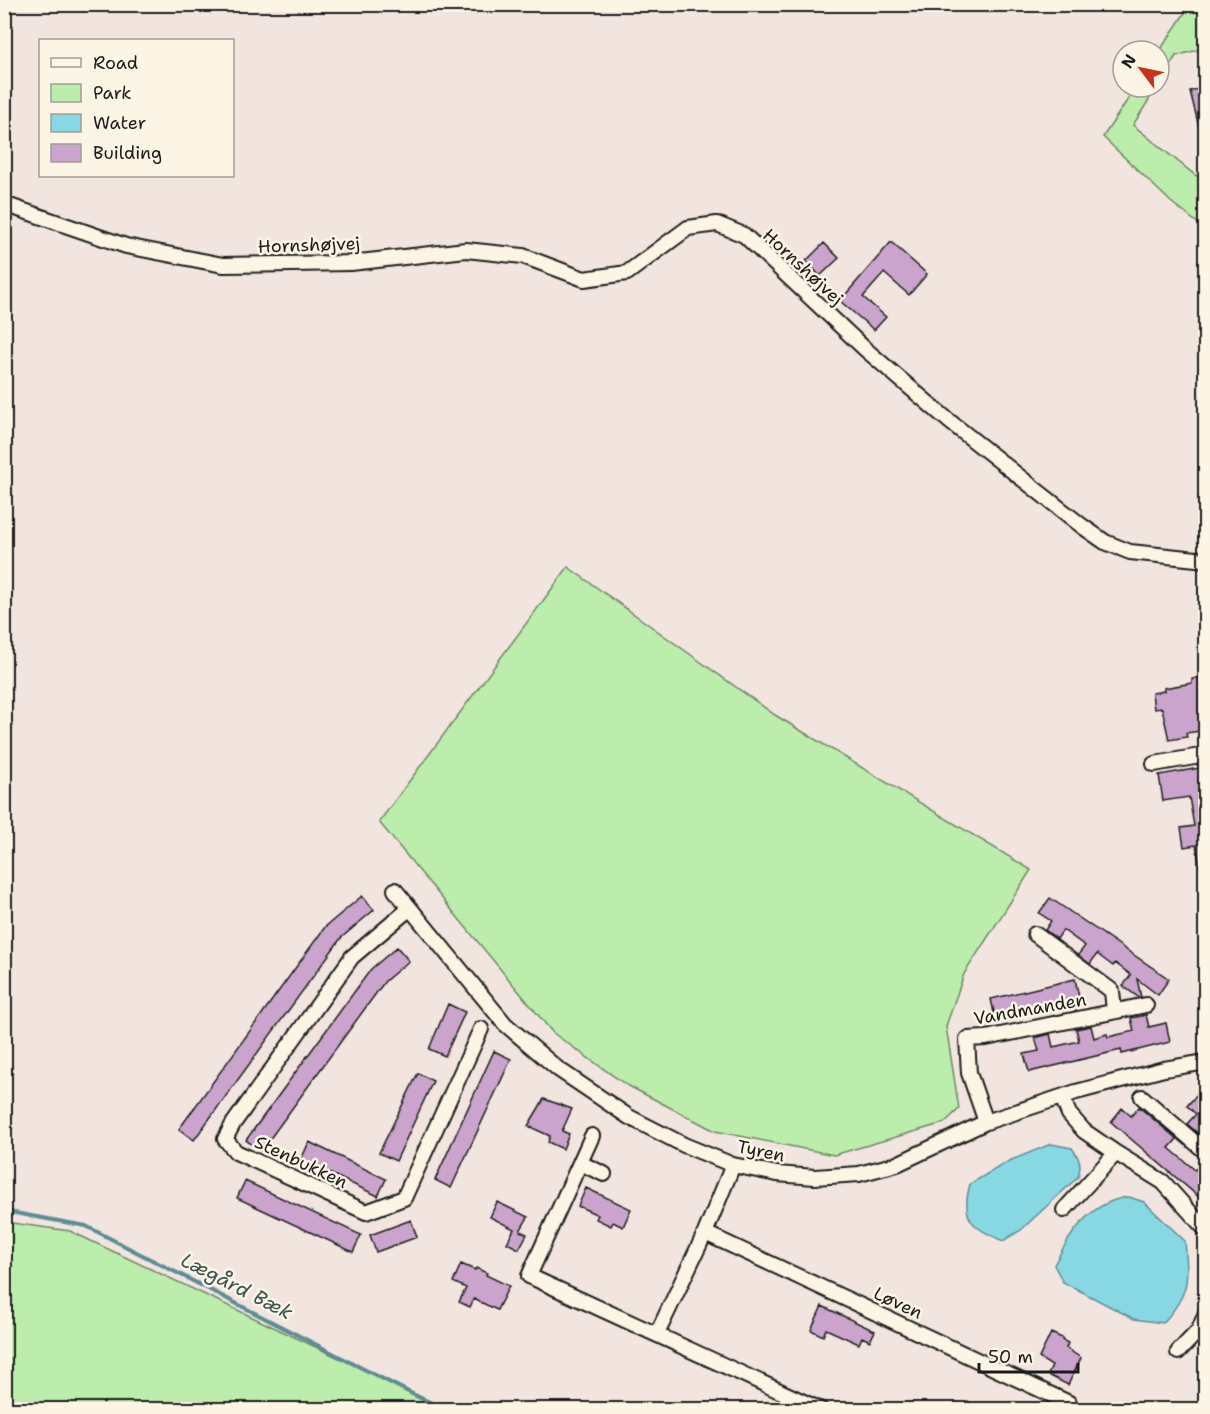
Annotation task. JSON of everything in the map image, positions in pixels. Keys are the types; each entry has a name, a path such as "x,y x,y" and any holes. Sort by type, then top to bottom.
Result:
{"street":[{"name":"Hornshøjvej","path":"4,204 126,246 223,265 351,263 465,250 523,256 584,279 627,273 688,228 717,224 744,235 882,364 949,421 1105,542 1130,552 1206,560"},
{"path":"1154,764 1206,755"},
{"name":"Tyren","path":"394,890 505,1024 558,1069 629,1117 684,1145 733,1165 777,1174 815,1177 859,1174 897,1164 986,1122 1062,1097 1164,1069 1206,1062"},
{"name":"Stenbukken","path":"409,909 352,957 233,1124 225,1139 236,1152 366,1212 404,1198 481,1029"},
{"name":"Vandmanden","path":"1035,934 1112,991 1114,1011"},
{"name":"Vandmanden","path":"986,1122 969,1073 967,1039 986,1038 1146,1005"},
{"path":"1062,1097 1069,1114 1084,1131 1163,1182 1206,1230"},
{"path":"1142,1097 1206,1152"},
{"path":"592,1136 529,1275 821,1410"},
{"path":"1064,1210 1116,1153"},
{"path":"580,1163 604,1174"},
{"path":"657,1334 705,1233 733,1165"},
{"name":"Løven","path":"705,1233 1069,1403 1066,1410"},
{"path":"1178,1352 1199,1330 1206,1313"}],"green space":[{"path":"1190,5 1205,5 1205,48 1176,56 1171,64 1171,39 1168,39"},
{"path":"1128,99 1149,99 1133,125 1195,175 1205,179 1205,229 1171,202 1103,137"},
{"path":"568,567 775,715 1031,870 964,974 946,1026 959,1109 944,1123 834,1155 715,1131 625,1084 553,1033 379,822"},
{"path":"5,1222 70,1231 447,1409 5,1409"}],"water":[{"path":"1051,1144 1072,1148 1080,1162 1078,1177 1021,1230 1003,1241 977,1227 968,1215 967,1196 970,1184 1009,1161"},
{"path":"1129,1197 1144,1202 1185,1241 1186,1285 1179,1303 1163,1323 1134,1319 1063,1282 1054,1265 1067,1241 1083,1220 1104,1205"}],"building":[{"path":"1206,87 1206,138 1202,139 1190,91"},
{"path":"891,242 927,274 909,295 884,273 863,297 886,317 874,330 840,301"},
{"path":"824,243 839,258 820,276 806,261"},
{"path":"1206,676 1206,730 1186,733 1187,737 1169,740 1162,708 1154,709 1152,693 1164,691 1164,688 1192,683 1192,679"},
{"path":"1206,767 1206,866 1200,866 1196,845 1184,847 1181,828 1194,826 1189,797 1163,801 1159,775"},
{"path":"362,896 374,910 341,938 194,1140 179,1129 325,927"},
{"path":"1050,898 1169,979 1158,995 1137,979 1141,997 1138,997 1123,986 1131,975 1115,963 1113,966 1097,954 1090,964 1078,955 1085,946 1063,930 1057,939 1045,930 1051,921 1039,913"},
{"path":"397,947 409,961 385,981 261,1151 246,1140 371,969"},
{"path":"1075,979 1079,997 995,1017 991,999"},
{"path":"448,1004 465,1012 445,1056 429,1049"},
{"path":"1146,1015 1149,1027 1166,1023 1170,1042 1122,1054 1121,1050 1029,1072 1024,1054 1039,1051 1035,1038 1050,1034 1053,1047 1079,1041 1076,1029 1091,1026 1094,1038 1107,1034 1108,1037 1134,1031 1131,1018"},
{"path":"494,1051 511,1059 451,1188 435,1180"},
{"path":"418,1073 433,1081 396,1161 379,1153"},
{"path":"1199,1092 1206,1098 1206,1127 1199,1134 1187,1124 1196,1114 1187,1106"},
{"path":"544,1099 572,1109 562,1131 569,1134 563,1149 548,1142 550,1136 528,1126"},
{"path":"1139,1107 1177,1139 1169,1148 1195,1170 1203,1160 1206,1161 1206,1203 1111,1122 1122,1108 1131,1116"},
{"path":"309,1142 386,1179 378,1196 301,1160"},
{"path":"245,1181 361,1235 353,1252 237,1198"},
{"path":"586,1188 631,1209 623,1227 613,1222 611,1226 596,1219 598,1215 578,1206"},
{"path":"497,1202 528,1217 520,1231 527,1234 519,1249 507,1243 514,1229 490,1217"},
{"path":"411,1220 417,1237 376,1252 370,1235"},
{"path":"461,1264 487,1273 486,1275 509,1286 497,1310 474,1299 470,1307 459,1302 466,1288 453,1282"},
{"path":"822,1306 875,1331 870,1341 862,1337 859,1344 826,1329 823,1336 811,1330"},
{"path":"1051,1333 1068,1343 1066,1348 1081,1358 1068,1385 1048,1375 1052,1366 1039,1358"}],"waterway":[{"name":"Lægård Bæk","path":"4,1211 86,1226 447,1410"}]}
